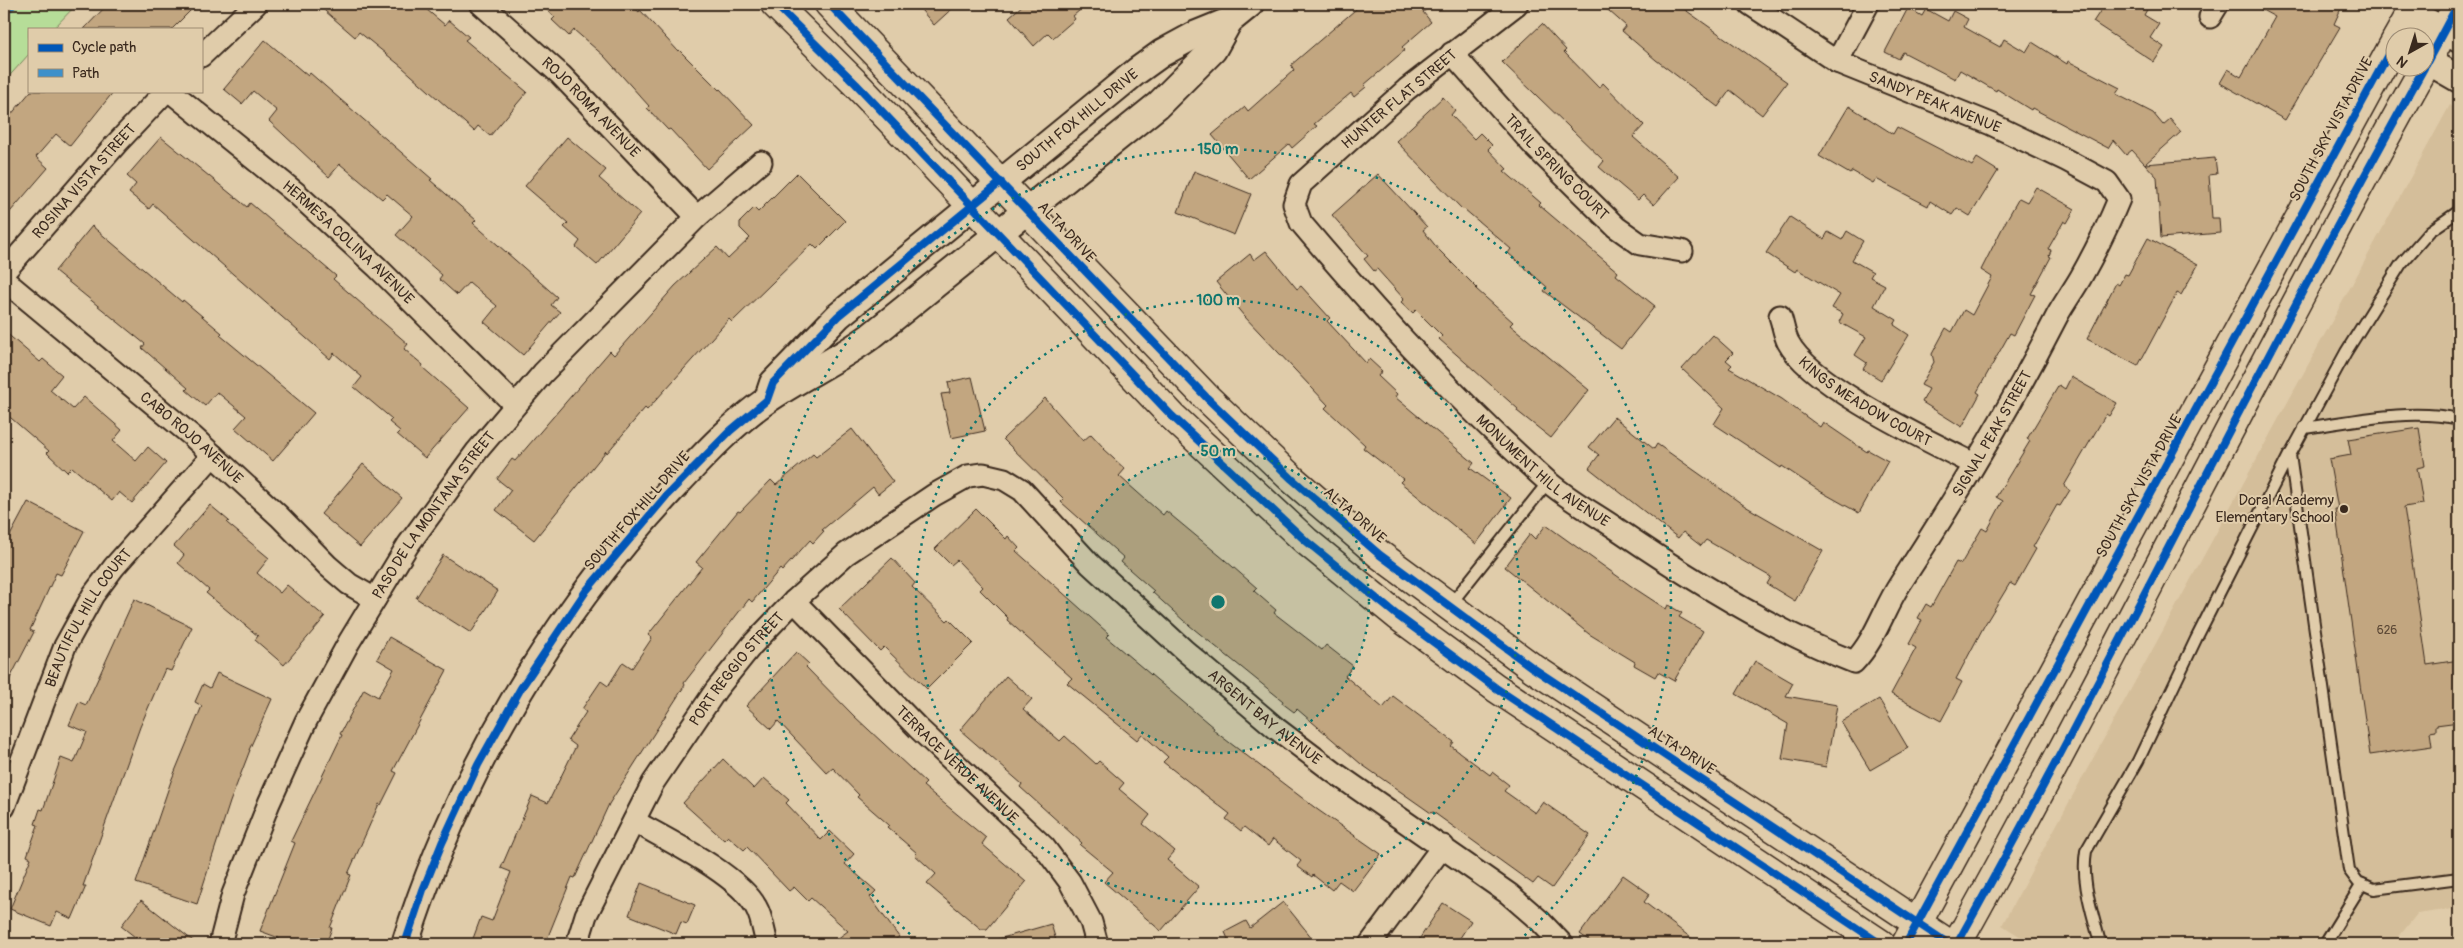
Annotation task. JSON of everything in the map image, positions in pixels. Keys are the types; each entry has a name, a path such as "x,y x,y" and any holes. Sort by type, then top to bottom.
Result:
{"main road":[{"path":"775,4 856,84 1219,462 1350,578 1496,688 1881,944"},
{"name":"ALTA DRIVE","path":"829,4 1028,210 1166,357 1250,440 1380,555 1533,668 1911,933 1949,944"},
{"path":"2436,52 2451,35 2458,4"},
{"name":"SOUTH SKY VISTA DRIVE","path":"2403,28 2413,8"},
{"name":"SOUTH SKY VISTA DRIVE","path":"1911,933 2386,59"},
{"path":"1957,944 2090,700 2275,340 2418,78"}],"street":[{"path":"202,55 256,4"},
{"name":"ROJO ROMA AVENUE","path":"482,4 560,75 697,217"},
{"name":"SOUTH FOX HILL DRIVE","path":"767,400 774,383 838,316 1001,182 1162,53 1197,34 1229,21 1250,4"},
{"name":"HUNTER FLAT STREET","path":"1294,204 1301,184 1407,89 1517,4"},
{"name":"SANDY PEAK AVENUE","path":"1750,4 1837,62 1991,124 2066,160 2107,182 2119,199"},
{"path":"1837,62 1868,4"},
{"path":"2413,8 2451,35"},
{"name":"SOUTH FOX HILL DRIVE","path":"405,944 423,890 464,796 500,723 541,656 586,591 641,524 694,466 767,400 850,352 1158,105 1213,50 1229,21"},
{"name":"TRAIL SPRING COURT","path":"1452,53 1534,146 1616,227 1640,244 1682,251"},
{"path":"2436,68 2459,79"},
{"name":"ROSINA VISTA STREET","path":"4,272 117,143 165,92"},
{"name":"HERMESA COLINA AVENUE","path":"171,92 296,193 371,260 515,405"},
{"name":"PASO DE LA MONTANA STREET","path":"220,944 233,894 269,803 311,712 408,545 477,450 543,373 697,217 761,162"},
{"name":"SIGNAL PEAK STREET","path":"1854,662 1867,648 1891,597 1956,498 2089,262 2106,230 2119,199"},
{"name":"MONUMENT HILL AVENUE","path":"1294,204 1301,224 1384,321 1461,402 1548,482 1672,566 1814,646 1854,662"},
{"name":"CABO ROJO AVENUE","path":"4,280 132,385 213,455 279,516 328,566 349,584 375,599"},
{"name":"KINGS MEADOW COURT","path":"1780,316 1788,342 1802,360 1828,383 1974,464"},
{"name":"BEAUTIFUL HILL COURT","path":"4,807 65,646 93,595 213,455"},
{"name":"PORT REGGIO STREET","path":"577,944 586,915 653,783 716,690 752,645 794,601 846,554 934,495 968,476 983,474"},
{"name":"ARGENT BAY AVENUE","path":"983,474 1004,479 1022,490 1090,564 1184,650 1277,729 1335,773 1443,846 1509,894 1540,921 1562,944"},
{"name":"TERRACE VERDE AVENUE","path":"794,601 918,728 1044,847 1070,882 1091,922 1097,944"},
{"path":"634,821 690,852 733,880 756,907 767,944"},
{"path":"1370,944 1443,846"}],"lane":[{"path":"2103,944 2099,940 2083,867 2086,851 2138,760 2196,639 2304,428 2346,352 2401,264 2430,231 2459,211"},
{"path":"2304,428 2385,416 2440,415 2459,418"},
{"path":"2290,455 2346,863 2353,877 2362,884 2374,889 2459,878"},
{"path":"1448,607 1548,482"},
{"path":"2325,944 2362,884"}],"shaded area":[{"name":"Doral Academy Elementary School","path":"2450,105 2459,111 2459,908 2417,914 2393,944 2032,944 2002,925"}],"green space":[{"path":"4,4 77,4 54,28 28,28 28,55 4,82"}],"building":[{"path":"108,4 197,4 173,28 85,28"},
{"path":"317,4 420,4 445,25 449,20 469,37 465,40 527,92 490,136 478,126 474,131 402,67 359,32 355,37"},
{"path":"540,4 630,4 639,12 640,10 678,51 720,89 754,125 707,169 670,129 668,130 647,108 649,106 604,56 574,30 569,36 552,20 555,17"},
{"path":"916,4 957,4 934,25"},
{"path":"1024,4 1087,4 1073,16 1075,19 1053,38 1048,33 1034,46 1009,17"},
{"path":"1362,4 1433,4 1423,12 1431,22 1402,47 1405,50 1364,85 1366,87 1354,97 1351,93 1314,124 1317,126 1292,148 1289,144 1249,179 1212,135 1245,107 1248,111 1294,70 1291,65"},
{"path":"1601,4 1677,4 1787,82 1762,115 1730,90 1718,107 1656,60 1622,31 1626,26"},
{"path":"2105,4 2150,4 2144,15 2159,24 2150,38 2164,47 2154,62 2093,22"},
{"path":"2251,4 2343,4 2334,24 2340,27 2285,120 2220,83 2228,69 2241,77 2275,17"},
{"path":"1908,8 1922,16 1926,9 1948,21 1953,11 1968,19 1964,27 2000,47 2004,39 2026,52 2032,42 2067,64 2068,61 2120,88 2116,94 2153,113 2163,125 2170,119 2181,132 2145,164 2132,150 2126,155 2113,140 2108,148 2032,108 2031,110 1997,89 1996,91 1960,70 1955,79 1903,52 1899,59 1885,52"},
{"path":"1542,24 1566,50 1564,52 1599,88 1603,83 1644,125 1633,137 1679,177 1654,205 1643,195 1638,200 1599,167 1604,161 1502,62"},
{"path":"265,40 308,76 310,73 432,179 430,180 476,220 473,223 557,297 551,305 560,312 523,355 484,322 497,306 469,282 457,295 439,279 442,275 396,235 413,216 387,194 382,199 340,164 329,177 269,121 277,111 253,91 242,104 224,89"},
{"path":"30,92 113,92 70,146 56,134 36,157 48,168 4,219 4,123"},
{"path":"1443,97 1455,110 1451,115 1474,139 1480,133 1492,145 1488,149 1507,169 1504,171 1541,203 1539,205 1618,272 1616,275 1655,306 1621,349 1544,291 1547,287 1508,253 1511,249 1463,210 1396,141"},
{"path":"1849,106 1893,134 1897,127 1972,166 1977,158 1998,171 1970,216 1957,208 1952,215 1930,201 1928,206 1876,179 1873,183 1852,171 1850,174 1819,156"},
{"path":"161,137 247,207 250,203 336,276 333,279 408,344 404,349 469,408 425,458 397,434 400,431 389,422 392,419 354,387 362,377 334,353 330,359 153,204 149,209 129,193 136,184 127,176"},
{"path":"567,137 606,170 599,178 640,214 597,265 576,247 580,241 564,227 568,223 525,186"},
{"path":"2215,158 2217,174 2209,175 2212,218 2219,218 2220,233 2161,238 2157,177 2145,164"},
{"path":"1194,171 1251,194 1234,235 1178,212"},
{"path":"797,173 845,221 817,249 812,244 732,322 729,319 647,410 645,408 607,453 606,451 534,540 496,510 511,490 497,479 512,459 515,461 610,351 614,355 675,286 717,247 728,259 750,238 740,228 740,222 754,208 758,212"},
{"path":"1378,174 1427,227 1423,230 1438,249 1476,289 1513,322 1510,325 1589,390 1551,438 1517,411 1518,409 1439,339 1442,336 1416,310 1413,313 1401,302 1404,299 1377,269 1374,271 1364,259 1368,256 1332,215"},
{"path":"2036,187 2075,209 2067,223 2064,221 2048,249 2051,250 2049,256 2051,257 2031,294 2035,295 2014,335 2010,333 1977,392 1980,394 1962,427 1922,402 1929,389 1921,385 1934,362 1932,354 1946,328 1952,332 1964,310 1972,315 1992,277 1981,270 2019,198 2027,202"},
{"path":"1790,217 1824,239 1828,232 1842,240 1847,231 1863,241 1852,260 1873,272 1870,277 1885,285 1874,306 1897,320 1894,325 1909,335 1881,380 1863,369 1867,363 1855,355 1866,337 1839,322 1843,314 1832,308 1840,295 1797,269 1795,272 1766,253"},
{"path":"92,226 182,302 183,300 222,333 220,335 314,413 273,461 235,428 246,416 217,392 205,406 186,390 188,388 142,348 145,344 55,271"},
{"path":"2148,238 2198,265 2181,295 2177,293 2138,366 2087,339 2116,283 2119,285 2125,274 2128,275"},
{"path":"1266,251 1297,289 1301,286 1330,318 1327,321 1366,363 1369,359 1382,371 1378,376 1397,394 1395,397 1474,463 1470,468 1511,498 1476,544 1400,482 1403,479 1363,448 1365,445 1325,408 1328,405 1244,316 1216,282 1250,254 1254,260"},
{"path":"4,331 40,362 43,359 62,375 50,390 73,409 84,397 122,430 113,441 136,461 148,447 166,463 132,503 119,492 112,501 72,467 67,472 47,453 49,451 4,412"},
{"path":"1713,335 1733,353 1726,360 1732,365 1729,368 1782,399 1820,427 1823,422 1867,452 1868,450 1888,461 1859,513 1818,490 1782,466 1781,468 1714,424 1724,408 1682,369"},
{"path":"972,377 985,431 951,438 941,394 950,393 948,382"},
{"path":"2071,377 2117,403 2109,416 2106,414 2064,486 2070,490 2060,506 2057,505 2033,547 2036,549 2015,586 2010,583 1984,626 1956,679 1962,682 1941,721 1891,694 1916,648 1909,644 1922,620 1918,618 1926,604 1931,607 1956,562 1961,564 1982,528 1987,531 2003,501 1996,497 2030,441 2027,439 2059,385 2065,389"},
{"path":"1045,398 1083,441 1091,434 1103,449 1125,469 1119,476 1163,515 1166,511 1257,588 1254,591 1276,610 1274,613 1322,650 1326,645 1353,666 1345,676 1383,708 1393,696 1454,742 1451,746 1490,775 1492,772 1509,785 1504,791 1535,813 1543,802 1590,835 1552,888 1538,878 1533,884 1433,812 1431,813 1361,764 1297,709 1294,712 1282,703 1283,701 1184,621 1152,592 1154,591 1121,562 1124,558 1061,502 1064,499 1003,439"},
{"path":"1614,417 1654,449 1657,444 1745,506 1823,551 1795,601 1767,584 1771,577 1706,540 1701,546 1683,532 1678,538 1589,468 1599,455 1589,447"},
{"path":"2419,428 2425,466 2417,468 2423,504 2404,507 2427,665 2459,660 2459,722 2436,725 2436,731 2430,732 2432,746 2370,755 2335,509 2338,509 2329,459 2351,455 2348,439"},
{"path":"852,429 893,482 878,494 873,487 822,530 824,531 813,543 810,540 782,571 780,569 752,602 749,599 684,683 685,685 609,804 575,878 572,877 545,944 471,944 481,917 492,921 511,872 501,868 532,796 548,803 576,746 568,740 586,712 582,709 601,681 608,686 623,662 632,668 652,638 648,635 702,567 696,562 738,511 740,512 771,480 776,485 813,454 816,457"},
{"path":"363,464 402,498 360,547 321,514"},
{"path":"28,502 84,531 61,575 56,573 30,630 34,632 4,690 4,547"},
{"path":"210,505 229,521 227,523 269,558 257,573 280,593 287,585 325,617 284,665 255,640 258,636 206,593 209,590 178,563 184,555 174,546"},
{"path":"976,509 1006,539 1008,536 1019,548 1016,551 1109,634 1106,637 1214,728 1213,730 1318,810 1381,854 1353,891 1339,881 1332,890 1313,875 1312,877 1297,866 1301,861 1273,839 1268,846 1244,827 1241,831 1226,819 1230,814 1163,762 1168,757 1142,734 1137,740 1067,683 1072,678 1007,620 1008,618 980,590 983,587 957,560 951,565 935,549"},
{"path":"1546,525 1666,609 1668,605 1682,613 1679,617 1703,631 1674,681 1658,672 1655,677 1634,665 1635,662 1589,634 1505,567 1530,534 1535,539"},
{"path":"443,555 498,591 471,633 416,598"},
{"path":"892,558 915,583 912,587 973,643 927,689 884,647 880,651 839,609"},
{"path":"134,599 192,627 171,671 165,669 140,727 83,886 86,886 72,919 57,912 51,926 10,909 31,858 27,856 38,825 35,824 40,809 43,810 61,758 74,763 87,732 69,725 79,702 86,705"},
{"path":"389,637 447,670 393,771 397,773 381,805 379,804 348,874 351,875 330,928 332,928 326,944 277,944 279,938 260,931 295,843 291,841 342,735 340,734 364,689 378,697 394,669 377,659"},
{"path":"796,652 809,664 806,667 854,716 926,783 923,786 986,838 982,844 1026,882 987,929 981,929 927,884 936,874 915,855 917,853 887,827 889,825 857,797 859,795 833,768 827,773 778,721 771,729 746,706"},
{"path":"1755,661 1793,683 1786,696 1837,705 1826,767 1782,759 1788,724 1736,694"},
{"path":"217,673 272,699 249,750 197,904 136,883 171,781 202,706 195,702 203,684 210,688"},
{"path":"1006,676 1032,699 1023,709 1060,741 1065,736 1096,764 1099,761 1124,783 1119,789 1150,815 1143,824 1175,851 1167,860 1199,887 1161,931 1104,882 1113,872 1080,845 1082,843 1020,787 1022,784 960,730"},
{"path":"1879,699 1908,748 1870,770 1841,722"},
{"path":"723,759 754,789 764,778 789,800 786,803 821,840 830,831 854,854 845,864 876,891 870,897 899,937 889,944 830,944 848,931 811,898 808,901 794,887 789,891 747,847 744,850 728,836 724,840 683,803"},
{"path":"1623,875 1650,894 1644,902 1699,944 1594,944 1580,934"},
{"path":"641,883 695,905 687,924 681,922 676,934 629,915"},
{"path":"141,900 197,944 144,944 121,926"},
{"path":"1283,902 1317,944 1230,944 1225,932 1246,921 1250,928"},
{"path":"1443,903 1471,921 1456,944 1416,944"},
{"path":"1051,924 1057,944 996,944 995,940"}],"marked path":[{"path":"4,13 16,4"}],"cycle path":[{"path":"775,4 856,84 1172,416 1306,541 1398,616 1496,688 1881,944"},
{"path":"829,4 1207,398 1292,479 1380,555 1533,668 1949,944"},
{"path":"2436,45 2458,4"},
{"path":"1906,944 2386,58"},
{"path":"1957,944 2075,726 2305,286 2418,78"},
{"path":"405,944 423,890 442,843 478,765 521,688 586,591 667,495 730,431 767,400 773,383 838,316 1001,182"}],"place":[{"name":"Doral Academy Elementary School","path":"2344,509"}]}
